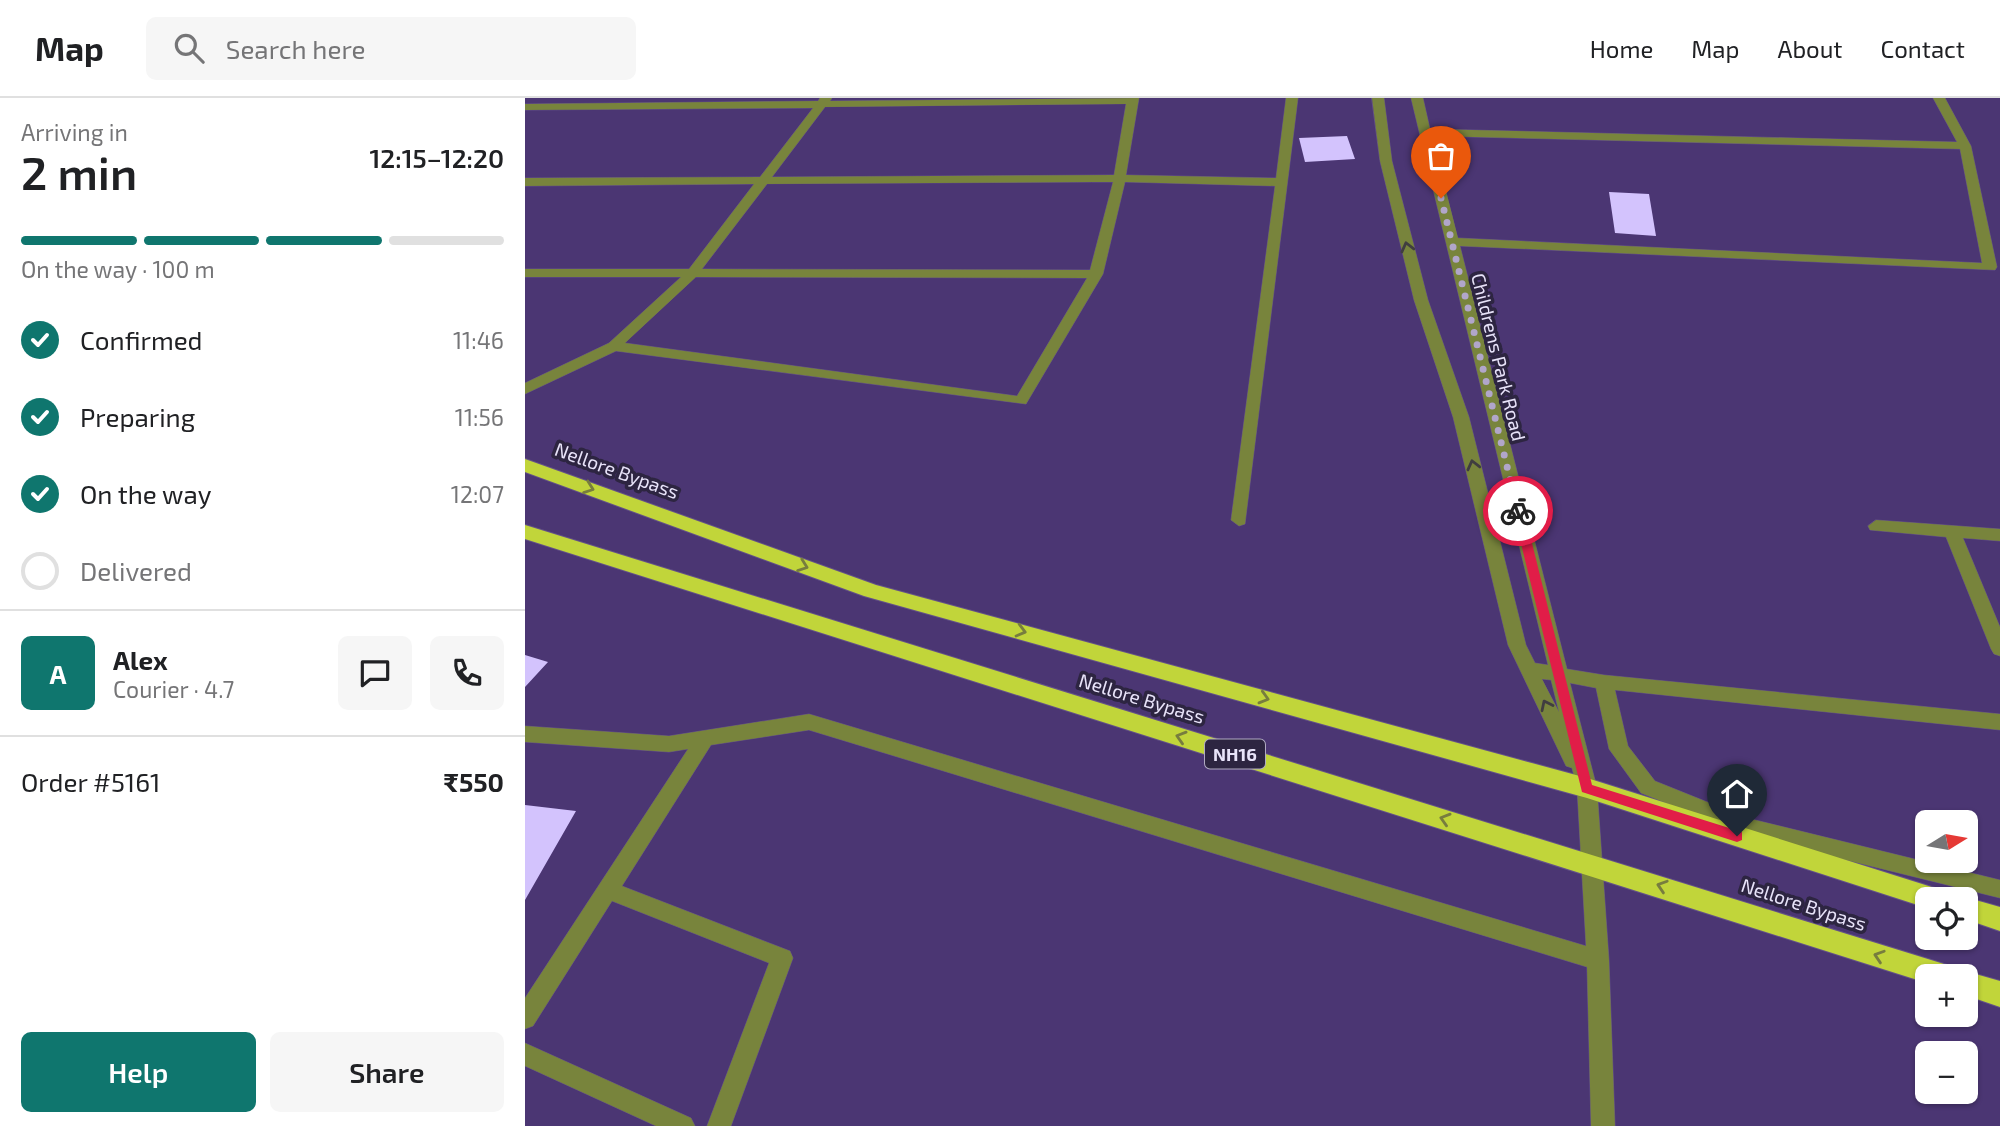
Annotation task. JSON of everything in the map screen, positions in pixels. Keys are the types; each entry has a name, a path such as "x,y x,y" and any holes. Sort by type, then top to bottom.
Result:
{"highway":[{"name":"Nellore Bypass","path":"525,465 871,591 1587,788 1915,893"},
{"name":"Nellore Bypass","path":"525,532 1915,967"},
{"path":"1978,912 2000,919"},
{"path":"1978,987 2000,994"}],"street":[{"path":"1239,520 1293,98"},
{"path":"1378,98 1386,161 1421,300 1461,417 1517,645 1587,788 1598,960 1603,1126"},
{"name":"Childrens Park Road","path":"1417,98 1587,788"},
{"path":"1451,242 1990,267 1965,146 1938,98"},
{"path":"525,107 824,101 1132,100 1120,177 1097,274 1021,401 614,346"},
{"path":"528,385 614,346 692,274 824,101"},
{"path":"1425,132 1965,146"},
{"path":"525,182 761,183 1120,177 1282,182"},
{"path":"525,273 1097,274"},
{"path":"1876,526 2000,535"},
{"path":"1952,531 2000,649"},
{"path":"1528,669 1604,682 2000,722"},
{"path":"1604,682 1619,749 1648,787 1745,826 2000,889"},
{"path":"525,734 669,744 809,722 1598,960"},
{"path":"525,1018 705,739"},
{"path":"607,890 782,958 719,1126"},
{"path":"525,1054 683,1126"}],"building":[{"path":"1347,136 1355,159 1305,162 1299,138"},
{"path":"1609,192 1649,194 1656,236 1615,233"},
{"path":"525,655 548,662 525,687"},
{"path":"525,805 576,811 525,900"}],"way so far":[{"path":"1441,198 1518,511"}],"route":[{"path":"1518,511 1587,788 1737,836"}]}
